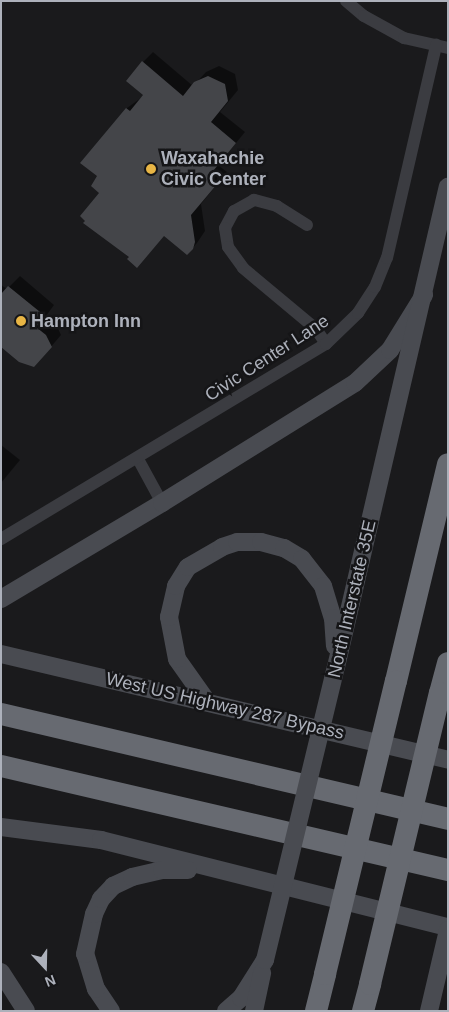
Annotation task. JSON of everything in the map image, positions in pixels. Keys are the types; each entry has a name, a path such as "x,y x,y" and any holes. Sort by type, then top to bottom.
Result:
{"highway":[{"path":"316,1011 448,464"},
{"path":"363,1011 448,663"},
{"path":"1,714 448,819"},
{"path":"1,766 448,870"}],"main road":[{"name":"North Interstate 35E","path":"254,1011 448,187"},
{"path":"1,599 162,503 355,383 390,350 424,295"},
{"path":"206,700 188,679 173,650 169,627 170,605 176,586 188,567 207,554 237,542 261,542 284,548 302,559 318,575 333,618 336,667"},
{"name":"West US Highway 287 Bypass","path":"1,654 206,700 448,760"},
{"path":"1,827 82,836 448,928 430,1005"},
{"path":"111,1011 96,989 84,954 94,914 101,899 113,886 146,872 212,870"},
{"path":"226,1011 241,998 265,960"},
{"path":"1,972 26,1011"}],"street":[{"path":"346,1 384,29 404,38 442,46"},
{"name":"Civic Center Lane","path":"1,539 138,459 326,344 358,313 375,287 387,258 442,46"},
{"path":"306,225 276,206 254,200 234,211 226,228 228,248 243,268 316,329 326,344"},
{"path":"138,459 162,503"}],"building":[{"name":"Waxahachie Civic Center","path":"142,61 183,96 194,82 208,76 225,84 228,101 211,122 236,143 209,176 218,183 191,215 195,242 193,249 187,255 164,236 137,268 127,259 129,257 83,223 85,221 80,216 99,193 91,186 97,176 80,163 126,108 130,111 143,95 126,81"},
{"name":"Hampton Inn","path":"8,286 45,316 36,327 46,335 52,347 34,367 19,362 1,347 1,294"}],"place":[{"name":"Waxahachie Civic Center","path":"151,169"},
{"name":"Hampton Inn","path":"21,321"}]}
